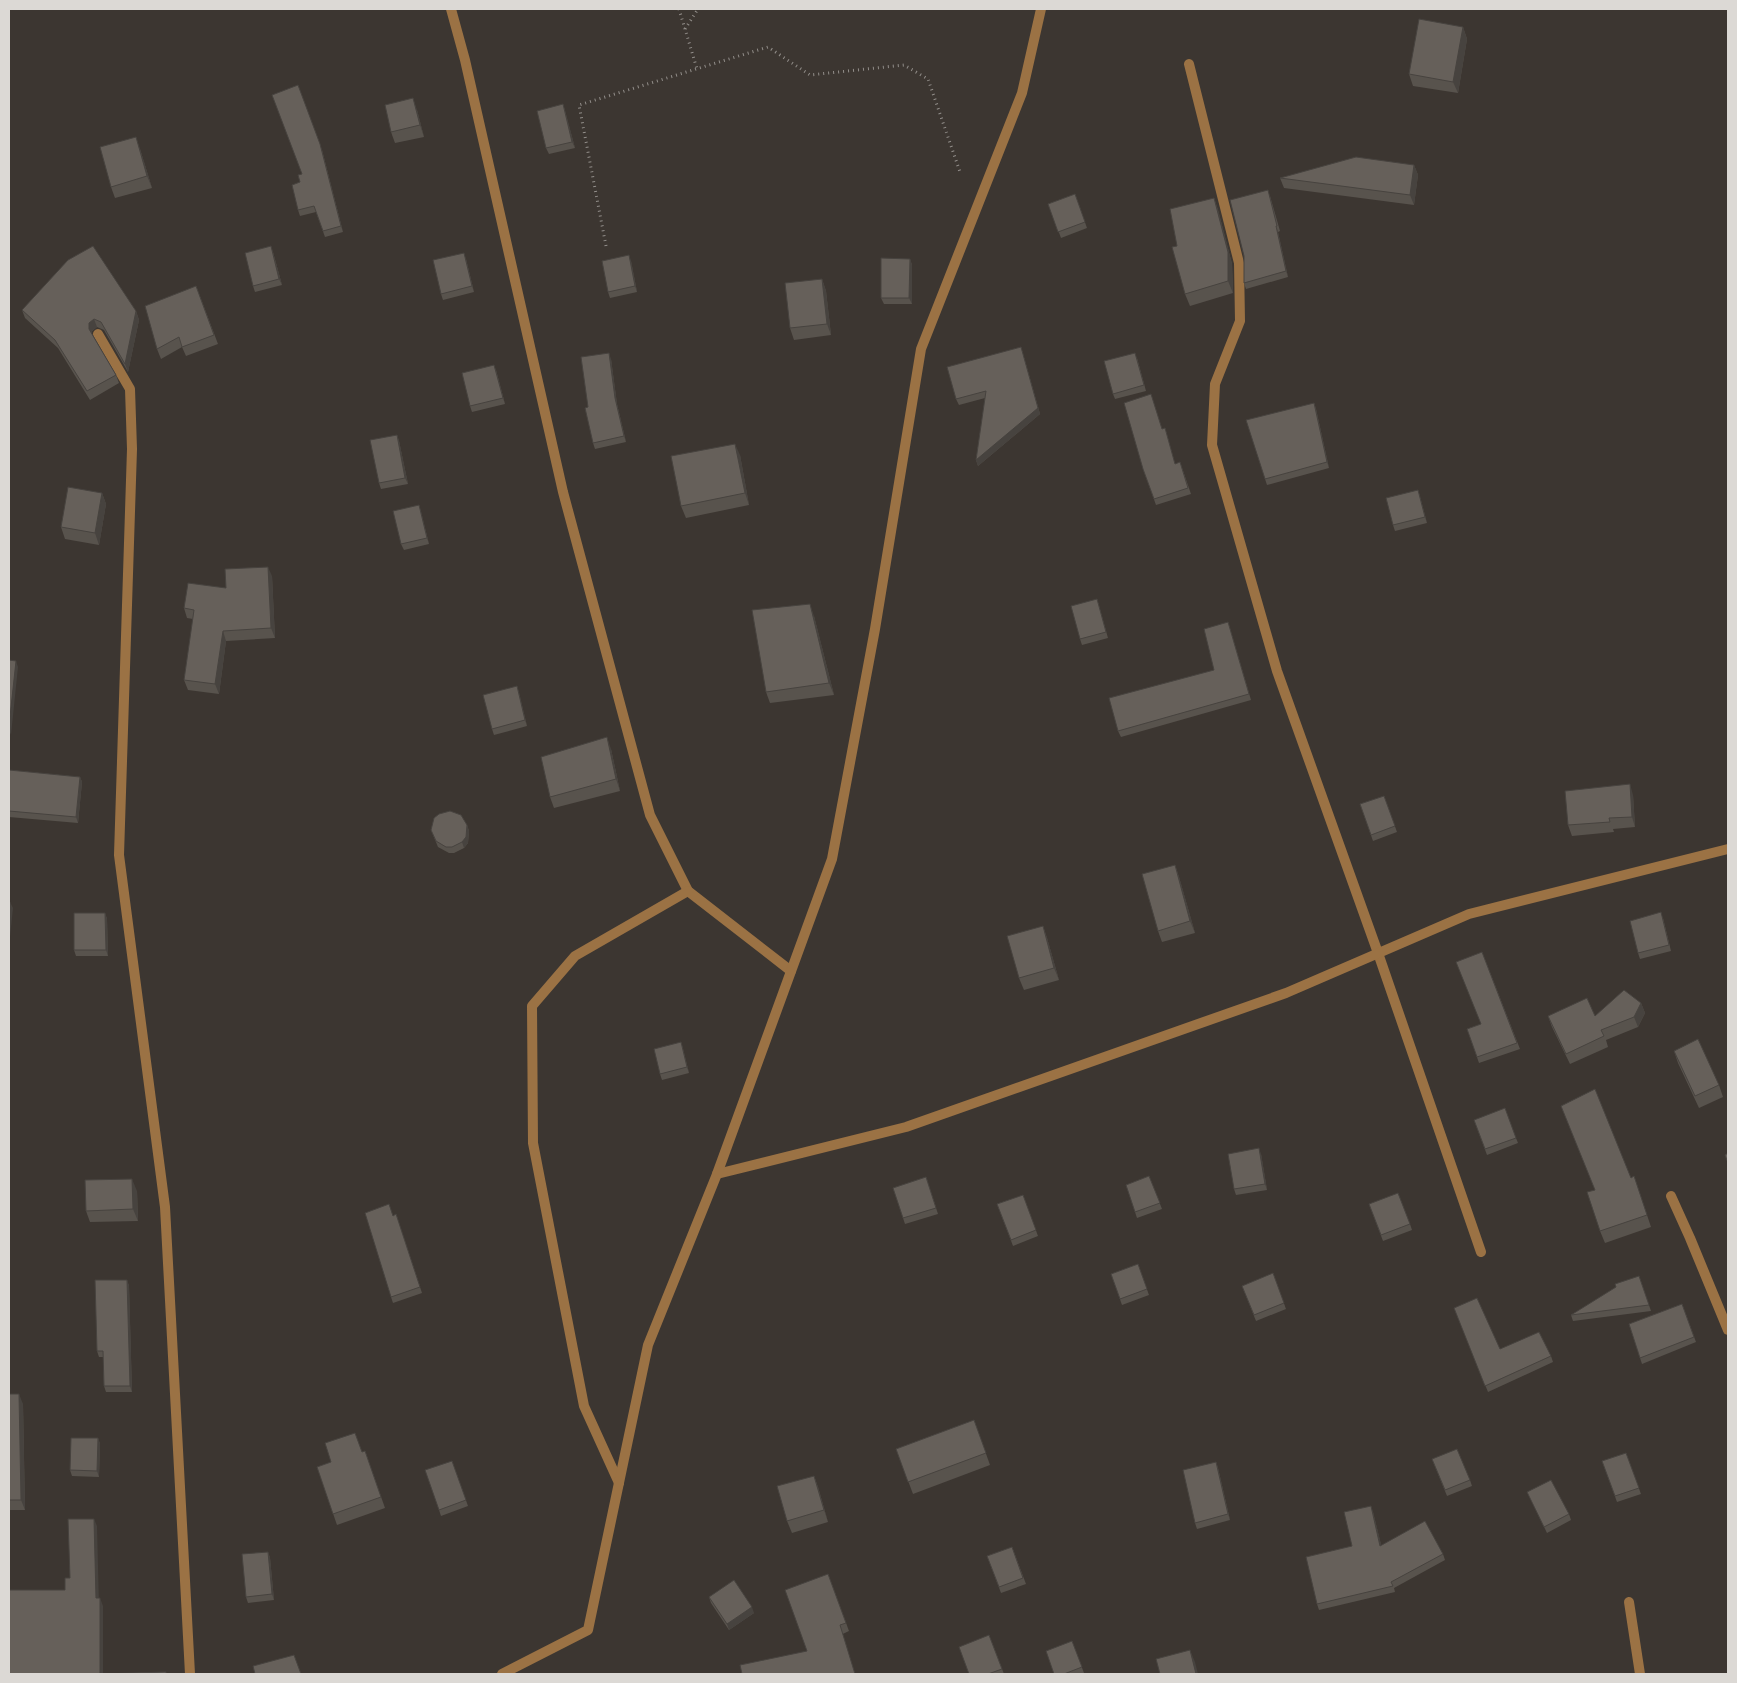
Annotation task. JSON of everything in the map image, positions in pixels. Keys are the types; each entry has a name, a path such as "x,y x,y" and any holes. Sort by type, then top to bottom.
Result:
{"street":[{"path":"451,9 465,60 563,492 650,815 688,891 792,971"},
{"path":"502,1674 588,1630 648,1345 717,1174 832,859 875,629 921,349 1022,93 1041,9"},
{"path":"1188,64 1239,263 1240,321 1215,384 1212,444 1277,670 1378,953 1481,1252"},
{"path":"98,334 130,388 132,449 119,855 165,1207 190,1674"},
{"path":"717,1174 906,1127 1286,993 1469,914 1728,849"},
{"path":"619,1483 584,1406 533,1143 532,1006 576,956 688,891"},
{"path":"1671,1196 1728,1330"},
{"path":"1629,1602 1640,1674"}],"path":[{"path":"679,9 697,69"},
{"path":"685,30 698,9"},
{"path":"606,246 579,105 768,47 810,75 904,65 928,79 960,172"}],"building":[{"path":"1419,19 1463,27 1453,82 1409,74"},
{"path":"298,85 320,144 341,226 323,231 314,206 298,210 292,185 300,182 298,175 302,174 272,95"},
{"path":"413,98 420,125 391,132 385,105"},
{"path":"563,104 572,142 546,148 537,111"},
{"path":"136,137 147,176 111,187 100,147"},
{"path":"1356,157 1414,165 1410,195 1280,178"},
{"path":"1268,190 1286,271 1244,283 1244,256 1230,200"},
{"path":"1075,194 1085,222 1058,232 1048,204"},
{"path":"1214,198 1228,252 1228,281 1185,294 1172,247 1177,246 1170,209"},
{"path":"93,246 136,311 125,364 101,322 94,319 89,323 89,329 116,375 87,391 55,340 22,310 68,260"},
{"path":"271,246 279,279 253,286 245,253"},
{"path":"464,253 472,286 441,294 433,260"},
{"path":"629,255 635,286 608,292 602,261"},
{"path":"881,258 910,259 909,298 881,298"},
{"path":"822,279 827,324 790,328 785,283"},
{"path":"196,286 214,335 182,347 179,337 157,349 145,306"},
{"path":"1021,347 1038,408 976,460 986,391 956,399 947,367"},
{"path":"609,353 615,398 624,436 593,443 585,408 588,407 581,357"},
{"path":"1135,353 1144,385 1113,394 1104,361"},
{"path":"494,365 503,398 470,406 462,373"},
{"path":"1151,394 1162,429 1165,428 1175,464 1180,462 1188,488 1154,499 1143,469 1124,403"},
{"path":"1314,403 1327,462 1265,479 1246,420"},
{"path":"397,435 405,478 379,483 370,440"},
{"path":"735,444 745,493 681,506 671,456"},
{"path":"68,487 102,493 95,533 61,527"},
{"path":"1418,490 1425,517 1393,525 1386,498"},
{"path":"419,505 427,538 401,544 393,511"},
{"path":"268,567 271,628 223,631 215,684 184,680 194,610 184,608 188,583 226,588 225,569"},
{"path":"1097,599 1106,632 1080,639 1071,606"},
{"path":"810,604 829,683 766,692 752,610"},
{"path":"1228,622 1249,694 1118,731 1109,698 1214,670 1204,629"},
{"path":"9,660 16,661 9,726"},
{"path":"517,686 525,720 492,729 483,695"},
{"path":"607,737 616,779 550,797 541,757"},
{"path":"9,770 80,777 76,817 9,811"},
{"path":"1630,784 1632,817 1609,818 1610,822 1568,825 1565,791"},
{"path":"1384,796 1395,826 1371,835 1360,804"},
{"path":"450,811 461,815 467,825 466,837 462,842 452,847 446,847 436,841 431,830 434,818 439,814"},
{"path":"1175,865 1190,921 1158,931 1142,874"},
{"path":"1661,912 1669,945 1638,953 1630,921"},
{"path":"74,913 105,913 106,950 74,950"},
{"path":"1043,926 1054,968 1019,978 1007,936"},
{"path":"1482,952 1517,1043 1477,1057 1467,1029 1481,1024 1456,962"},
{"path":"1624,990 1641,1003 1634,1017 1601,1030 1604,1036 1566,1054 1548,1016 1587,998 1595,1016"},
{"path":"1698,1039 1719,1085 1695,1096 1674,1051"},
{"path":"681,1042 687,1067 660,1074 654,1049"},
{"path":"1595,1089 1631,1178 1634,1176 1647,1215 1600,1231 1587,1192 1595,1190 1561,1106"},
{"path":"1505,1108 1516,1138 1485,1149 1474,1120"},
{"path":"1259,1148 1265,1184 1234,1189 1228,1154"},
{"path":"1149,1176 1160,1203 1135,1212 1126,1185"},
{"path":"926,1177 936,1208 903,1218 893,1188"},
{"path":"132,1179 133,1209 86,1211 85,1180"},
{"path":"1398,1193 1410,1224 1381,1235 1369,1204"},
{"path":"1023,1195 1036,1230 1011,1240 997,1204"},
{"path":"389,1204 393,1216 396,1214 420,1287 391,1297 365,1213"},
{"path":"1138,1264 1147,1289 1120,1299 1111,1274"},
{"path":"1273,1273 1284,1303 1254,1315 1242,1286"},
{"path":"1639,1276 1649,1305 1571,1315 1616,1287 1615,1284"},
{"path":"95,1280 127,1280 130,1386 104,1386 103,1351 97,1351"},
{"path":"1477,1298 1500,1349 1539,1332 1551,1356 1485,1386 1454,1308"},
{"path":"1682,1304 1694,1337 1640,1358 1629,1324"},
{"path":"9,1394 19,1394 21,1500 9,1500"},
{"path":"974,1420 986,1453 908,1482 896,1449"},
{"path":"355,1433 362,1452 365,1451 381,1497 333,1514 317,1467 331,1462 325,1443"},
{"path":"71,1438 98,1438 97,1471 70,1470"},
{"path":"1457,1449 1470,1480 1445,1490 1432,1459"},
{"path":"1626,1453 1639,1488 1615,1496 1602,1461"},
{"path":"452,1461 466,1500 439,1510 425,1470"},
{"path":"1216,1462 1228,1514 1195,1523 1183,1470"},
{"path":"814,1476 824,1510 787,1521 777,1486"},
{"path":"1551,1480 1569,1514 1544,1527 1527,1492"},
{"path":"1371,1506 1380,1546 1425,1521 1443,1554 1391,1582 1393,1586 1317,1604 1306,1557 1352,1546 1344,1512"},
{"path":"68,1519 94,1519 96,1598 100,1598 100,1674 9,1674 9,1590 65,1590 65,1578 70,1578"},
{"path":"1012,1547 1023,1578 999,1587 987,1556"},
{"path":"268,1552 272,1594 246,1597 242,1554"},
{"path":"828,1574 846,1623 840,1625 855,1674 742,1674 740,1665 807,1651 785,1590"},
{"path":"734,1580 752,1607 727,1624 709,1597"},
{"path":"989,1635 1002,1669 988,1674 969,1674 959,1647"},
{"path":"1072,1641 1082,1667 1064,1674 1054,1674 1046,1651"},
{"path":"1190,1650 1196,1674 1160,1674 1156,1659"},
{"path":"294,1655 301,1674 255,1674 253,1666"},
{"path":"166,1672 166,1674 100,1674"}]}
